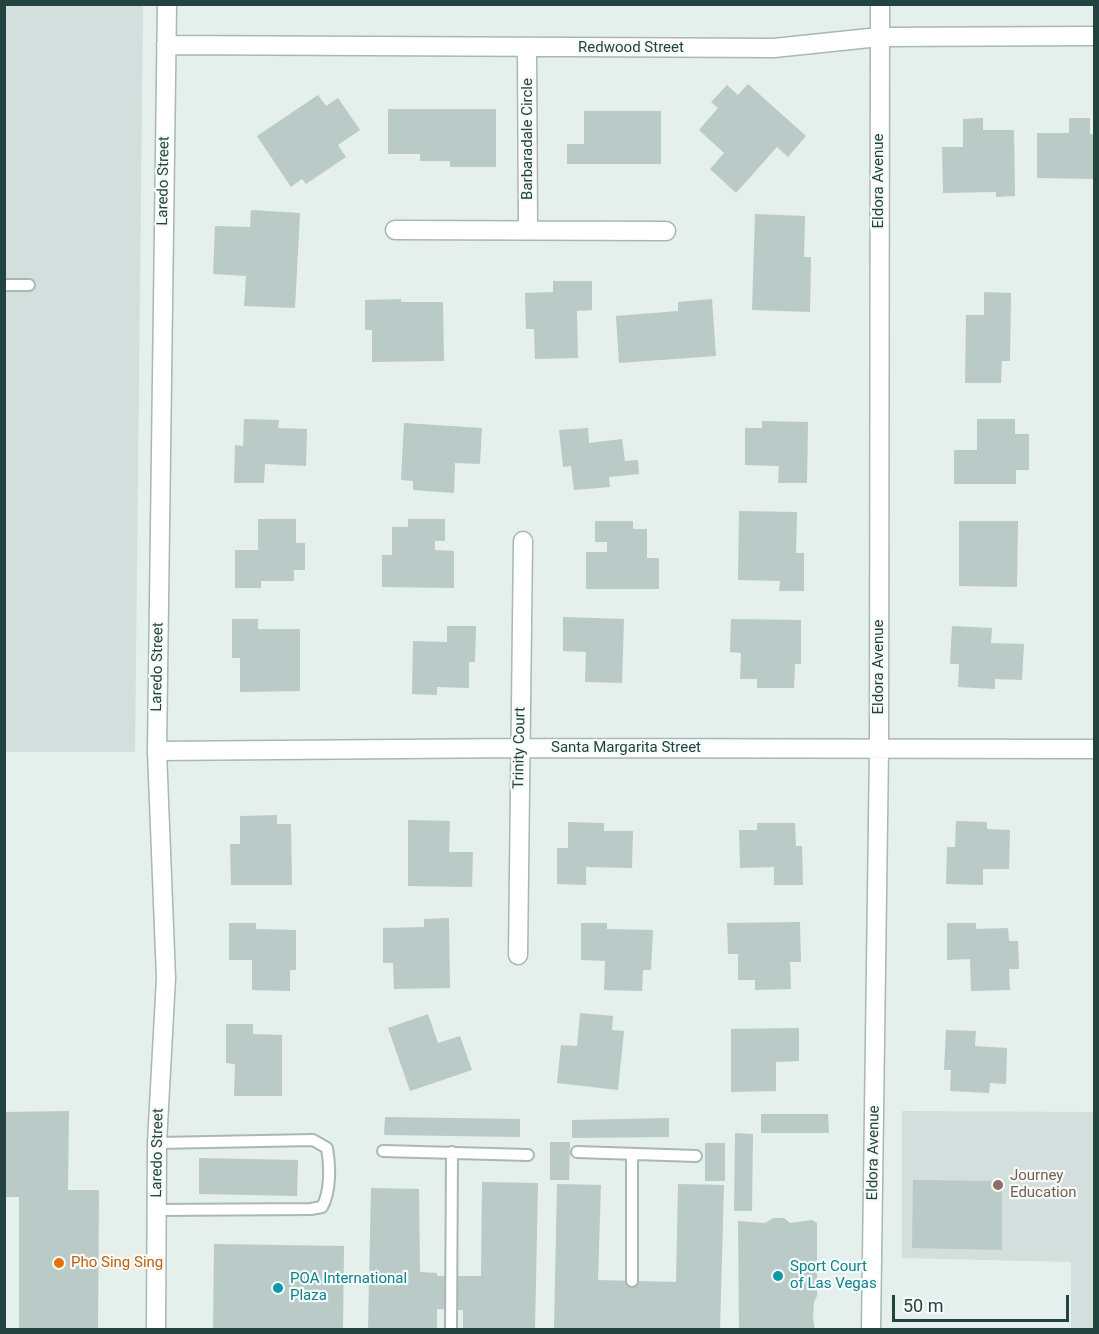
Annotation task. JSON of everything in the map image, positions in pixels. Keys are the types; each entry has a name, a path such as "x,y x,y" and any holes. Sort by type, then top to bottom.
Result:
{"street":[{"name":"Laredo Street","path":"156,1329 157,1143 166,978 158,751 166,4"},
{"name":"Eldora Avenue","path":"871,1329 879,748 880,4"},
{"name":"Redwood Street","path":"166,45 774,48 879,37 1095,36"},
{"name":"Barbaradale Circle","path":"527,48 528,230"},
{"path":"395,230 666,231"},
{"name":"Trinity Court","path":"518,955 523,541"},
{"name":"Santa Margarita Street","path":"158,751 520,748 1095,749"}],"lane":[{"path":"4,285 29,285"},
{"path":"156,1209 311,1209 322,1207 327,1199 329,1159 327,1148 313,1140 157,1143"},
{"path":"382,1151 528,1155"},
{"path":"452,1152 452,1329"},
{"path":"577,1152 696,1156"},
{"path":"632,1154 632,1281"}],"shaded area":[{"path":"5,5 143,5 135,752 5,752"},
{"name":"Journey Education","path":"902,1111 1094,1112 1094,1329 1071,1329 1071,1262 902,1258"}],"building":[{"path":"748,84 806,136 788,157 777,147 736,193 710,169 724,153 699,130 718,108 711,102 727,85 738,95"},
{"path":"318,95 326,106 338,98 360,130 338,145 346,157 306,184 302,179 291,187 257,136"},
{"path":"388,109 496,109 496,167 450,167 450,161 420,161 420,154 388,154"},
{"path":"584,111 661,111 661,164 567,164 567,144 584,144"},
{"path":"983,118 983,130 1014,130 1015,196 996,197 996,192 943,193 942,147 963,147 963,119"},
{"path":"1069,118 1090,118 1090,134 1094,134 1094,179 1037,178 1037,133 1069,133"},
{"path":"251,210 300,213 295,308 244,306 246,276 213,274 215,226 250,227"},
{"path":"755,214 805,216 804,257 811,257 810,312 752,310"},
{"path":"553,281 592,281 592,310 577,311 578,358 535,359 534,329 526,329 525,293 553,292"},
{"path":"984,292 1011,293 1010,361 1002,361 1001,383 965,383 966,315 984,315"},
{"path":"401,299 401,302 443,302 444,361 372,362 372,330 365,330 365,300"},
{"path":"712,299 716,356 619,363 616,316 678,311 678,302"},
{"path":"244,419 279,420 278,428 307,429 306,466 265,464 264,483 234,483 235,445 243,446"},
{"path":"977,419 1015,419 1015,434 1029,434 1029,470 1016,470 1016,484 954,484 954,450 977,450"},
{"path":"762,421 808,422 807,483 778,483 779,466 745,465 745,428 762,428"},
{"path":"404,423 482,428 480,464 455,463 454,493 413,490 413,481 401,480"},
{"path":"588,428 589,443 622,439 625,461 638,460 639,474 609,477 610,487 574,490 571,466 563,467 559,430"},
{"path":"739,511 797,512 796,553 804,553 804,591 779,591 780,581 738,580"},
{"path":"258,519 296,519 296,543 305,543 305,570 294,570 294,581 261,581 261,588 235,588 235,550 258,550"},
{"path":"408,519 445,519 445,541 435,541 435,550 454,551 454,588 382,587 382,555 392,555 392,527 408,527"},
{"path":"595,521 633,521 633,529 647,529 647,558 659,558 659,589 586,589 586,552 607,552 607,542 595,542"},
{"path":"959,521 1018,521 1017,587 959,586"},
{"path":"563,617 624,619 622,683 585,682 586,652 563,651"},
{"path":"232,619 258,619 258,629 300,629 300,691 240,692 240,658 232,658"},
{"path":"731,619 801,620 801,664 795,664 794,688 757,688 757,679 740,679 741,653 730,652"},
{"path":"447,626 476,626 475,662 469,662 469,688 437,687 437,695 412,694 413,641 447,642"},
{"path":"952,626 992,628 991,643 1024,644 1022,680 995,679 995,689 958,687 959,664 950,664"},
{"path":"277,815 277,824 291,824 292,885 231,885 230,844 240,844 240,816"},
{"path":"408,820 450,821 449,852 473,852 472,887 408,886"},
{"path":"956,821 987,822 987,829 1010,830 1009,869 983,869 983,885 946,884 947,847 955,847"},
{"path":"568,822 604,823 604,831 633,831 632,868 586,867 586,885 557,884 557,848 568,848"},
{"path":"757,823 795,823 796,846 802,846 803,885 774,885 774,867 740,868 739,830 757,830"},
{"path":"449,918 450,988 394,989 393,963 383,963 383,928 424,927 424,919"},
{"path":"800,922 801,962 790,962 791,989 755,990 755,980 738,980 738,954 728,954 727,923"},
{"path":"229,923 256,923 256,929 296,930 296,970 290,970 290,991 252,990 252,960 229,960"},
{"path":"581,923 607,923 607,929 653,930 651,970 643,970 642,991 604,990 605,961 581,960"},
{"path":"947,923 976,923 976,929 1008,928 1009,941 1018,941 1019,969 1009,969 1010,990 971,991 970,959 947,960"},
{"path":"580,1013 613,1016 612,1030 624,1031 618,1090 557,1083 561,1045 577,1046"},
{"path":"428,1014 438,1043 460,1036 472,1070 410,1091 388,1028"},
{"path":"226,1024 253,1024 253,1034 282,1035 282,1096 234,1096 235,1064 226,1063"},
{"path":"799,1028 799,1061 776,1062 776,1091 731,1092 731,1029"},
{"path":"946,1030 976,1031 975,1046 1007,1048 1006,1084 990,1083 989,1093 950,1091 951,1070 944,1070"},
{"name":"Pho Sing Sing","path":"69,1111 68,1190 99,1190 98,1330 19,1330 19,1197 5,1197 5,1112"},
{"path":"761,1114 828,1114 829,1133 761,1133"},
{"path":"385,1117 520,1119 520,1137 384,1135"},
{"path":"669,1118 669,1137 572,1138 572,1120"},
{"path":"735,1133 753,1134 752,1211 734,1211"},
{"path":"550,1142 570,1142 569,1180 550,1180"},
{"path":"705,1143 725,1143 725,1181 705,1181"},
{"path":"199,1158 298,1160 297,1196 199,1194"},
{"path":"913,1180 1002,1181 1002,1250 912,1248"},
{"path":"482,1182 538,1183 535,1330 463,1330 463,1310 437,1309 437,1330 368,1330 371,1188 419,1189 420,1272 437,1273 437,1276 481,1276"},
{"path":"557,1184 601,1185 598,1280 676,1282 678,1184 724,1185 720,1330 554,1329"},
{"name":"Sport Court of Las Vegas","path":"773,1218 784,1218 790,1223 812,1220 817,1223 817,1296 814,1302 813,1319 815,1330 739,1330 738,1221 765,1223"},
{"name":"POA International Plaza","path":"214,1244 344,1246 343,1330 213,1330"}],"place":[{"name":"Journey Education","path":"998,1185"},
{"name":"Pho Sing Sing","path":"59,1263"},
{"name":"Sport Court of Las Vegas","path":"778,1276"},
{"name":"POA International Plaza","path":"278,1288"}]}
